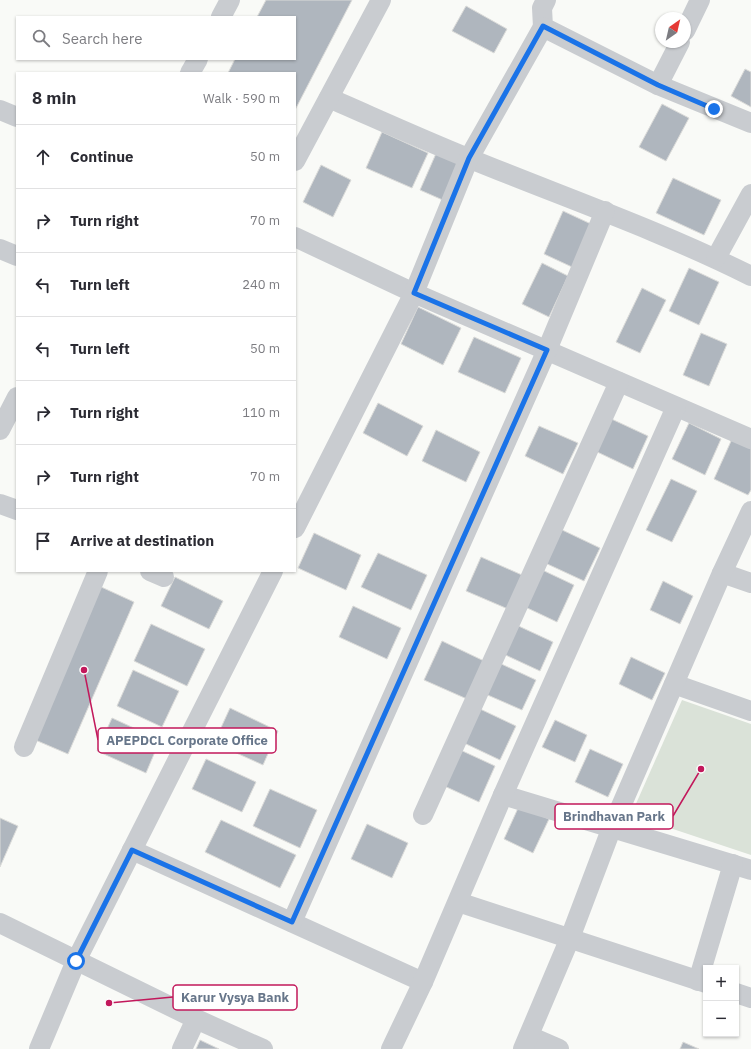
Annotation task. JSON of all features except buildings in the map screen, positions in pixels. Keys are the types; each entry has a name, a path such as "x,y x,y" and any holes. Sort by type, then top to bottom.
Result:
{"street":[{"path":"222,16 230,0"},
{"path":"296,159 381,0"},
{"path":"296,526 414,293 469,158 543,26 542,8 546,0"},
{"path":"691,19 700,0"},
{"path":"543,26 658,85 751,123"},
{"path":"658,85 677,48"},
{"path":"191,72 197,60"},
{"path":"329,98 469,158 605,211 716,258 751,276"},
{"path":"0,110 16,117"},
{"path":"716,258 751,194"},
{"path":"292,922 547,350 605,211"},
{"path":"296,237 414,293 751,440"},
{"path":"0,249 16,256"},
{"path":"423,815 619,382"},
{"path":"0,430 16,400"},
{"path":"391,1049 423,982 503,795 676,407"},
{"path":"0,504 16,510"},
{"path":"559,1049 526,1042 570,938 612,827 722,573 751,511"},
{"path":"24,746 98,572"},
{"path":"39,1049 76,961 272,572"},
{"path":"722,573 751,583"},
{"path":"674,684 751,711"},
{"path":"458,902 702,982 742,867 503,795"},
{"path":"132,850 423,982"},
{"path":"0,923 196,1019 262,1049"},
{"path":"739,994 751,998"},
{"path":"182,1049 196,1019"}],"shaded area":[{"path":"682,700 751,724 751,855 631,815"}],"place":[{"name":"APEPDCL Corporate Office","path":"84,670"},
{"name":"Brindhavan Park","path":"701,769"},
{"name":"Karur Vysya Bank","path":"109,1003"}],"route":[{"path":"76,961 132,850 292,922 547,350 414,293 469,158 543,26 658,85 714,109"}]}
